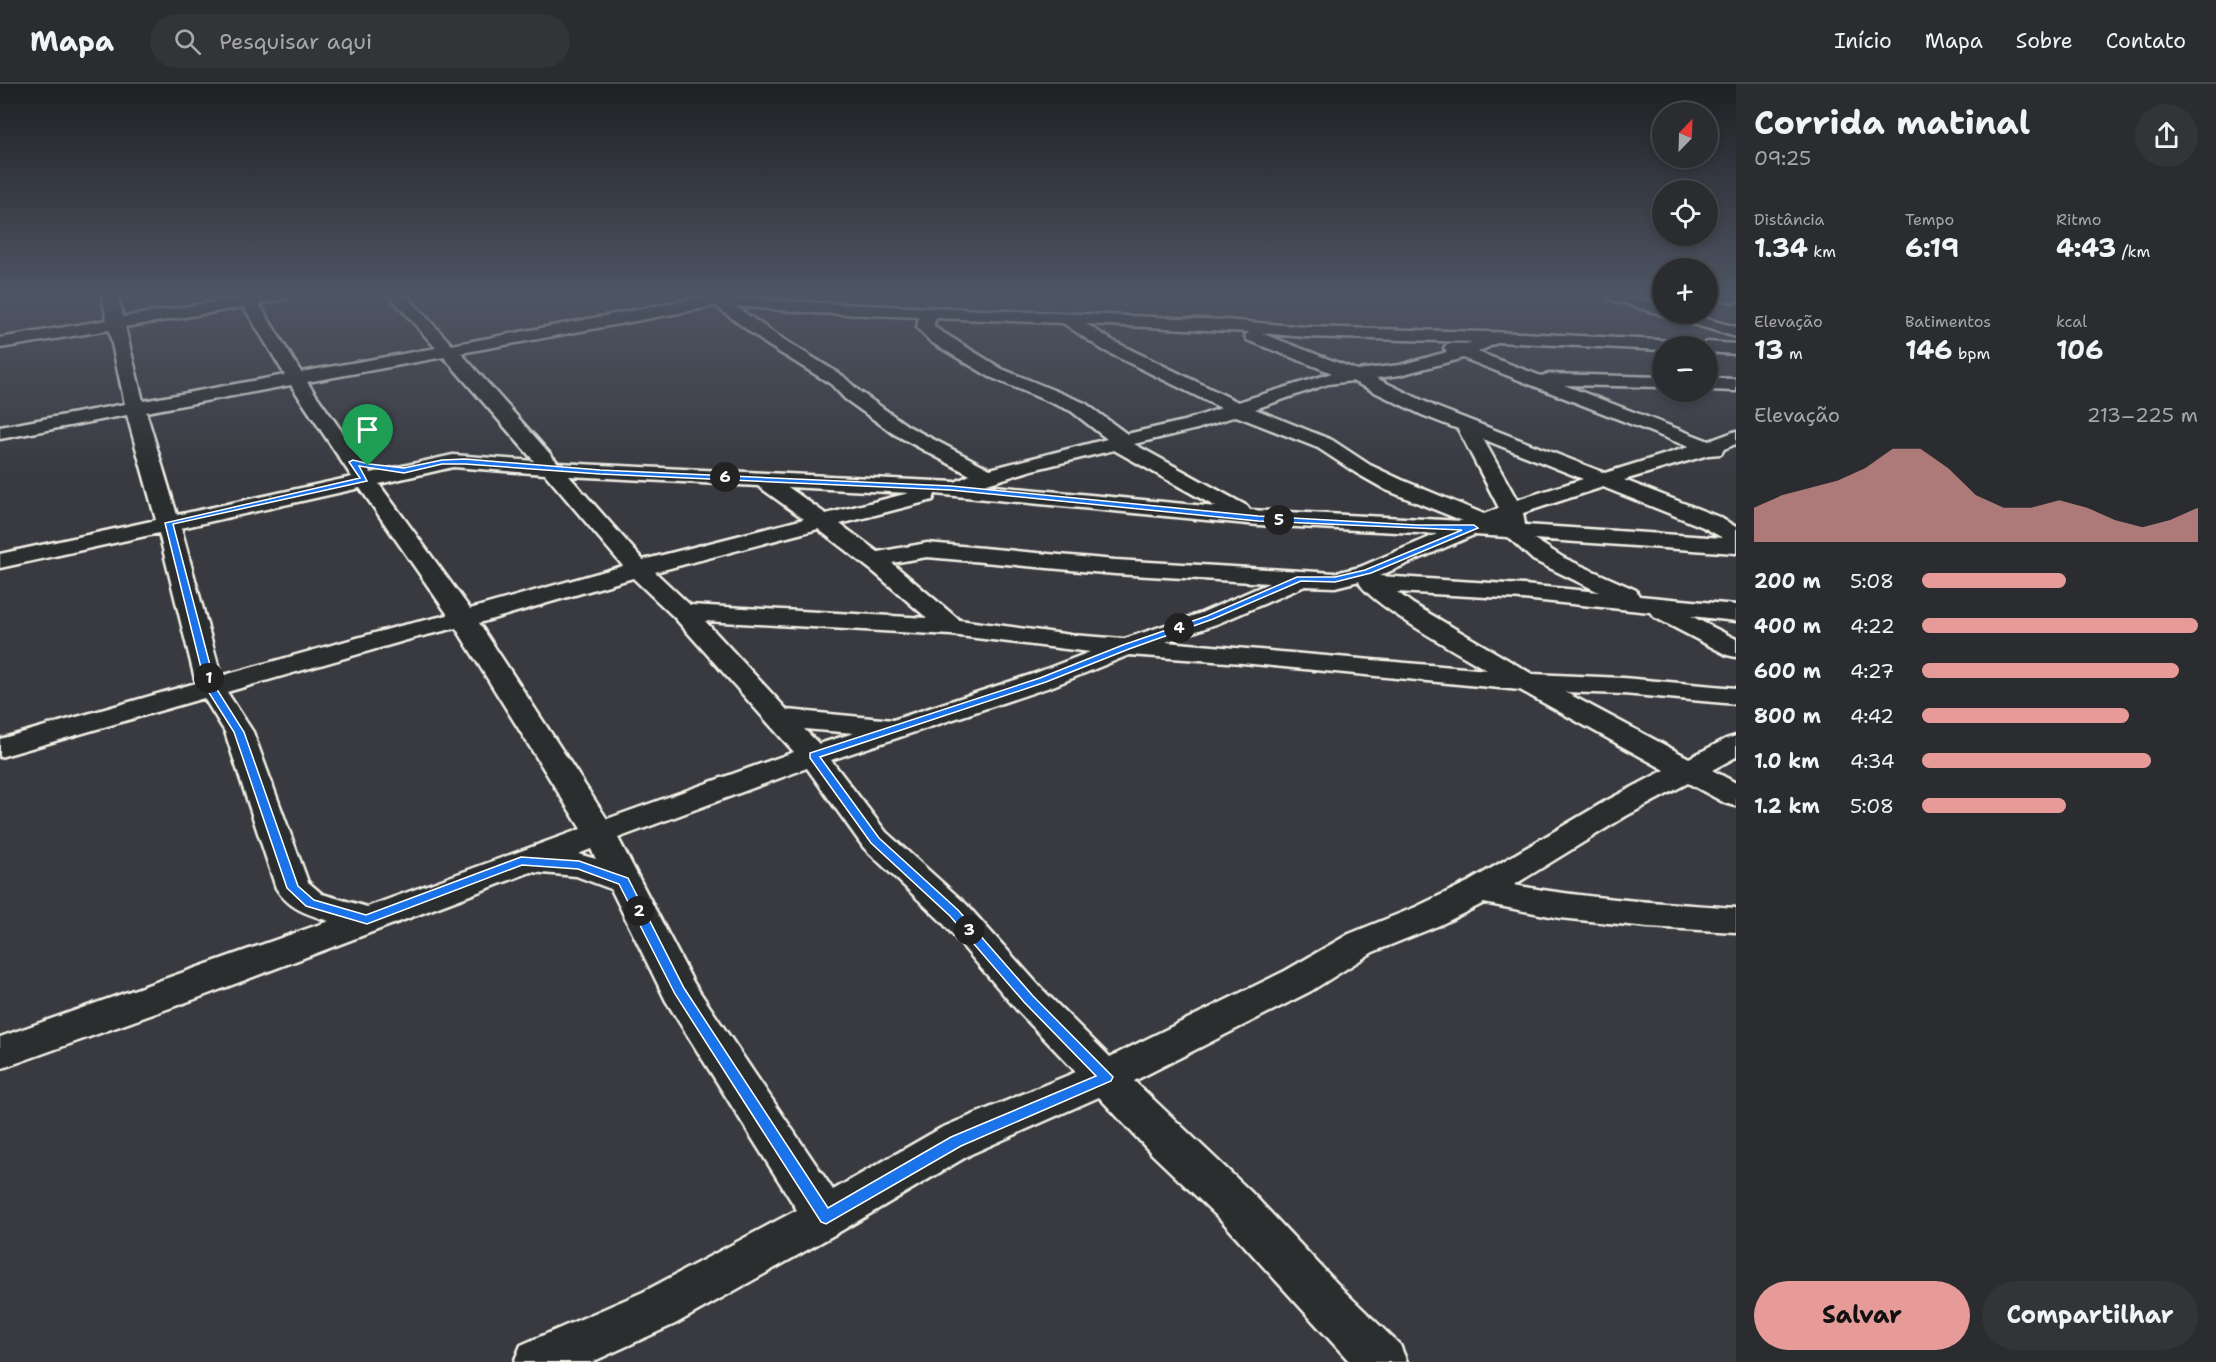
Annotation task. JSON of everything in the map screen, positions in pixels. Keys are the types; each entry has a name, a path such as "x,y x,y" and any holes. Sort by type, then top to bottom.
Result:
{"street":[{"path":"124,356 135,408 211,688 239,732 293,888 310,903 367,919"},
{"path":"282,356 359,471 464,619 482,651 599,832 680,991 826,1217"},
{"path":"0,433 419,356"},
{"path":"453,356 638,569 683,612 813,756 875,840 954,913 1029,999 1168,1142 1236,1206 1330,1309 1383,1362"},
{"path":"797,356 837,380 852,395 901,430 987,476"},
{"path":"967,356 996,373 1078,407 1119,441 1221,502 1258,519"},
{"path":"1129,356 1237,409 1325,444 1363,469 1480,525"},
{"path":"1304,356 1354,375 1408,402 1466,426 1711,522 1736,536"},
{"path":"0,748 409,631 464,619 638,569 951,488 987,476 1119,441 1190,425 1325,378 1400,370 1455,356"},
{"path":"1459,356 1528,378 1736,458"},
{"path":"1528,378 1652,382"},
{"path":"1718,384 1736,385"},
{"path":"1466,426 1527,544 1559,564 1651,606 1736,650"},
{"path":"1513,520 1604,479 1709,448 1736,437"},
{"path":"0,561 168,523 359,471 404,471 453,461 600,472 951,488 1258,519 1417,527 1480,525 1513,520 1736,546"},
{"path":"764,480 874,561 951,627"},
{"path":"1335,580 1368,572 1480,525"},
{"path":"874,561 891,555 927,550 1115,567 1523,592 1736,614"},
{"path":"0,1053 599,832 813,756 1043,680 1126,647 1210,618 1300,579"},
{"path":"1370,583 1404,609 1526,682 1736,796"},
{"path":"683,612 951,627 1071,643 1242,655 1526,682 1623,686 1736,696"},
{"path":"409,631 448,638 482,651"},
{"path":"779,718 900,728"},
{"path":"538,1362 659,1308 826,1217 956,1142 1107,1077 1298,981 1361,943 1428,916 1480,890 1615,809 1736,745"},
{"path":"521,861 579,865 624,881"},
{"path":"1480,890 1560,906 1648,915 1736,920"}],"route":[{"path":"465,461 600,472 951,488 1258,519 1474,528 1368,572 1335,580 1300,579 1210,618 1126,647 1043,680 813,756 875,840 954,913 1029,999 1107,1077 956,1142 826,1217 680,991 624,881 579,865 521,861 367,919 310,903 293,888 239,732 211,688 168,523 364,479 353,462 368,466 404,471 442,462 465,461"}]}
